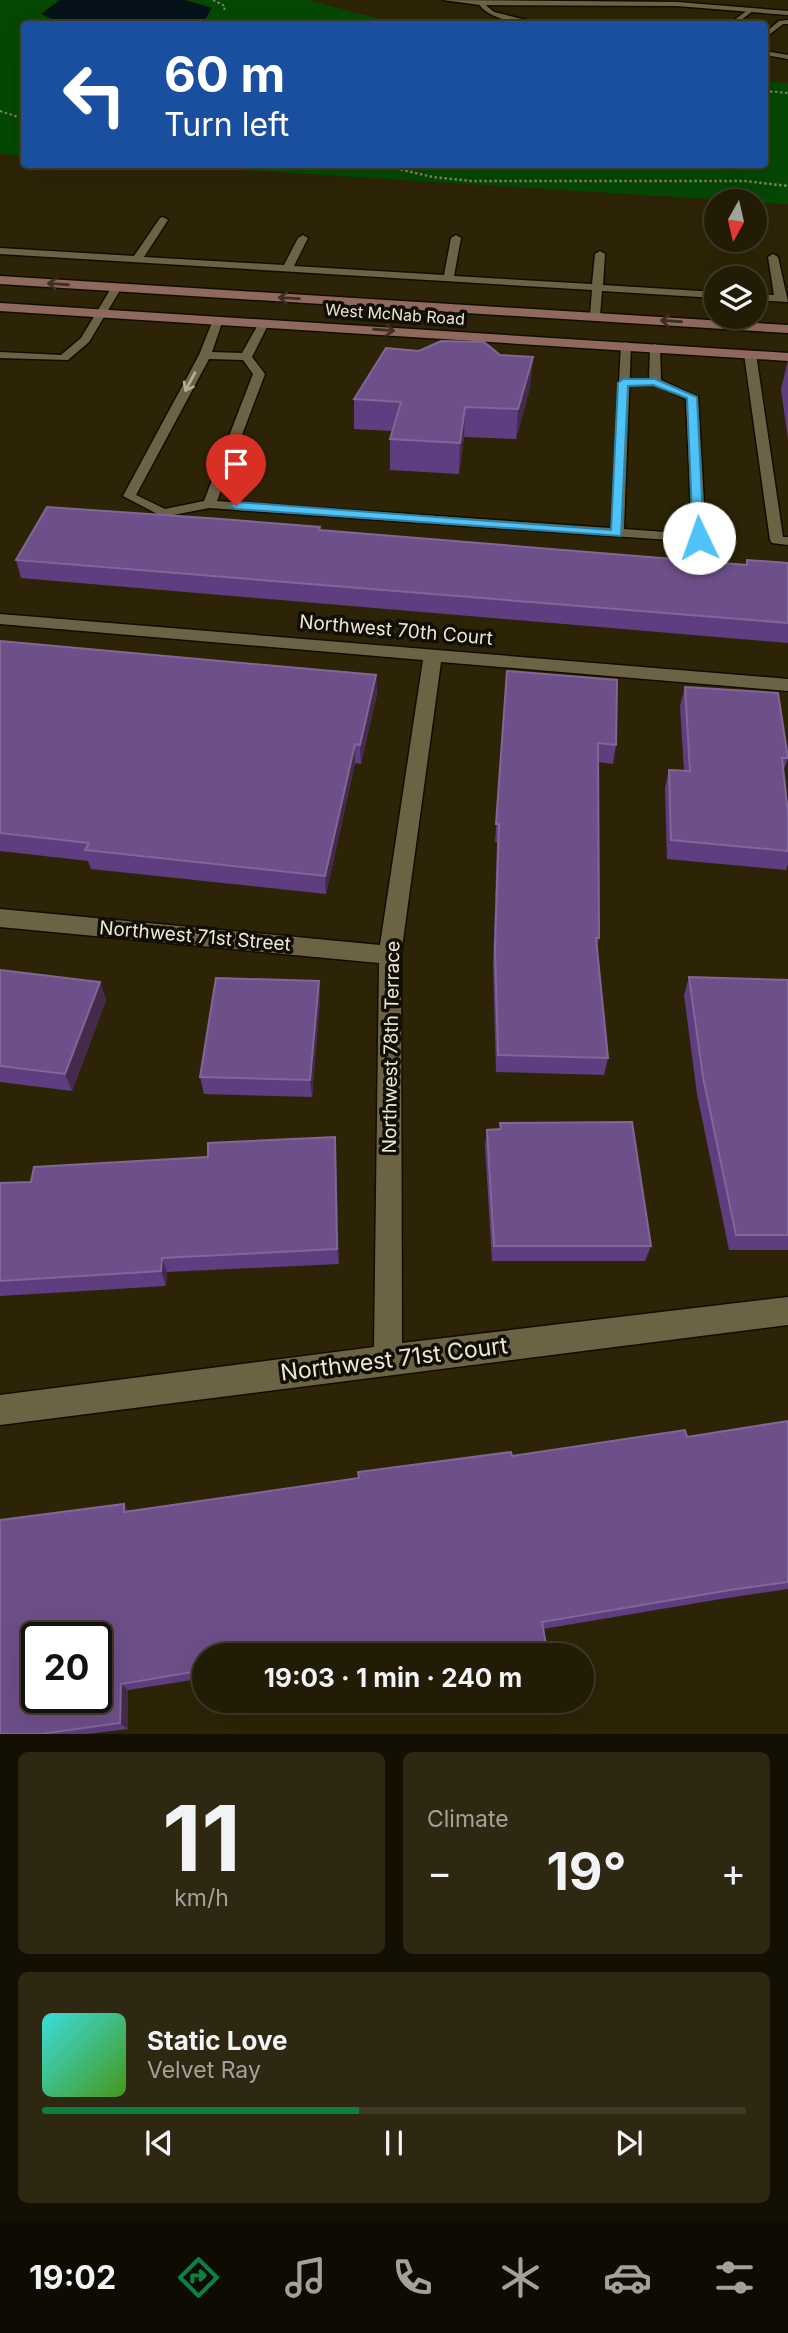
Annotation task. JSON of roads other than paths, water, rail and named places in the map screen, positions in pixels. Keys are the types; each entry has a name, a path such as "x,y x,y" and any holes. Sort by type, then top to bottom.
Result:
{"main road":[{"name":"West McNab Road","path":"0,280 788,329"},
{"name":"West McNab Road","path":"0,307 788,356"},
{"path":"442,334 480,325 581,332 591,328 595,316"}],"street":[{"path":"447,0 676,2 788,13"},
{"name":"Northwest 70th Court","path":"0,620 433,653 788,685"},
{"name":"Northwest 78th Terrace","path":"388,1359 390,955 433,653"},
{"name":"Northwest 71st Street","path":"0,918 390,955"},
{"name":"Northwest 71st Court","path":"0,1410 388,1359 788,1311"}],"lane":[{"path":"486,2 492,13 515,21"},
{"path":"736,21 751,10"},
{"path":"768,33 781,22 788,22"},
{"path":"768,54 788,57"},
{"path":"137,260 163,220"},
{"path":"287,269 303,238"},
{"path":"448,279 456,238"},
{"path":"0,251 704,294"},
{"path":"595,316 600,254"},
{"path":"773,257 784,298"},
{"path":"0,355 64,358 85,340 117,288"},
{"path":"218,320 205,355 129,496 163,513 209,504 699,538 692,397 639,382"},
{"path":"246,357 264,323"},
{"path":"626,345 639,382"},
{"path":"617,534 639,382 655,347"},
{"path":"750,354 777,540 788,541"},
{"path":"205,355 246,357 259,374 209,504"}]}
